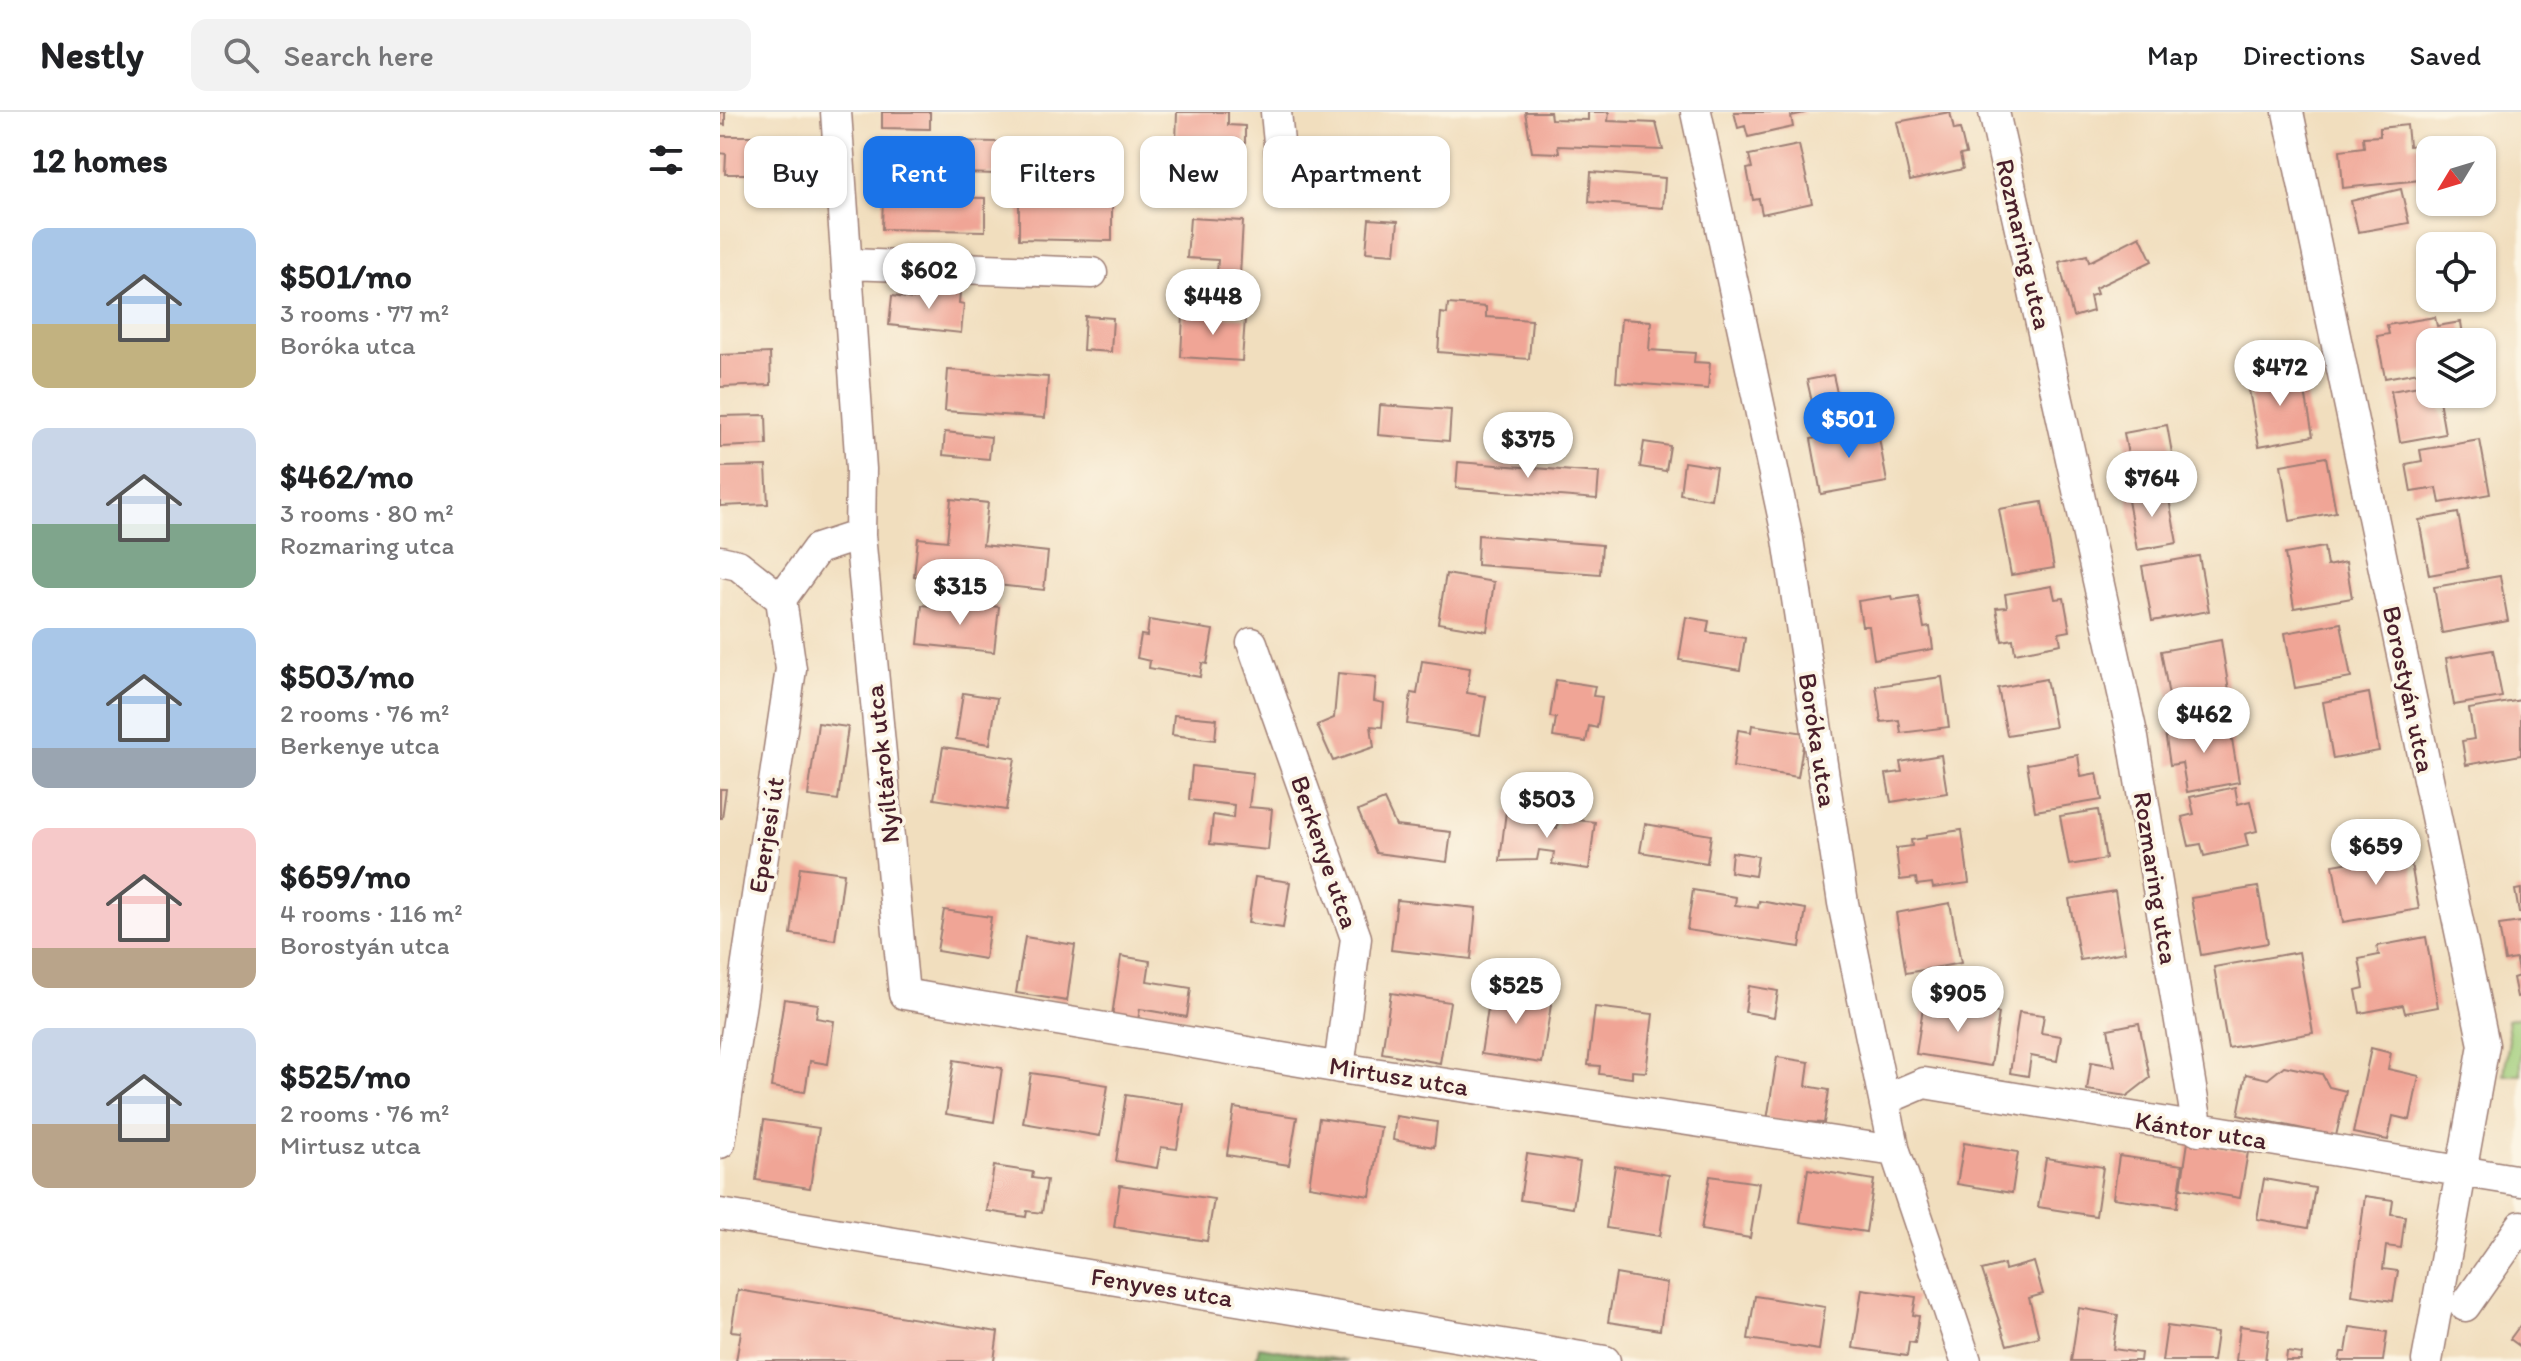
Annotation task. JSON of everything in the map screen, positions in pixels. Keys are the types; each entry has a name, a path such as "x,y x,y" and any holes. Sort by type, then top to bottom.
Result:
{"street":[{"name":"Nyíltárok utca","path":"836,112 861,469 860,535 904,994"},
{"path":"1276,112 1278,136"},
{"name":"Boróka utca","path":"1696,112 1788,539 1843,903 1895,1151 1966,1361"},
{"name":"Rozmaring utca","path":"1994,112 2133,738 2198,1130"},
{"name":"Borostyán utca","path":"2288,112 2484,1045 2427,1361"},
{"path":"848,264 1092,273"},
{"path":"720,561 738,565 781,599 817,549 860,535"},
{"name":"Eperjesi út","path":"720,1143 791,669 781,599"},
{"name":"Berkenye utca","path":"1252,643 1356,938 1339,1068"},
{"name":"Mirtusz utca","path":"904,994 1339,1068 1895,1151"},
{"name":"Kántor utca","path":"1884,1100 1924,1083 2521,1181"},
{"name":"Fenyves utca","path":"720,1214 1605,1361"},
{"path":"2465,1306 2521,1226"}],"green space":[{"path":"2521,1017 2521,1075 2504,1075 2509,1039 2507,1020"},
{"path":"1259,1347 1347,1361 1256,1361"}],"building":[{"path":"720,112 725,112 725,125 720,124"},
{"path":"882,112 930,112 930,129 882,128"},
{"path":"1177,112 1228,112 1228,125 1245,126 1245,136 1176,136"},
{"path":"1525,112 1550,112 1551,119 1588,120 1588,112 1609,112 1608,121 1656,123 1663,150 1558,146 1559,153 1532,152"},
{"path":"1734,112 1805,113 1791,116 1793,127 1748,137 1745,126 1738,128"},
{"path":"1950,112 1954,130 1960,129 1966,154 1960,155 1963,169 1910,181 1897,122"},
{"path":"2407,125 2409,146 2416,145 2416,180 2343,188 2340,150 2364,147 2363,137 2380,136 2380,128"},
{"path":"720,136 744,136 744,174 725,174 726,154 720,153"},
{"path":"975,142 991,142 991,174 975,173"},
{"path":"1799,145 1812,203 1762,214 1759,199 1753,200 1747,169 1752,168 1749,155"},
{"path":"1591,172 1665,178 1663,208 1589,202"},
{"path":"2401,189 2409,223 2358,232 2351,201"},
{"path":"975,198 985,198 985,231 882,229 883,208 975,208"},
{"path":"1019,208 1112,208 1112,241 1019,239"},
{"path":"1190,218 1243,221 1240,275 1217,273 1218,260 1187,258"},
{"path":"1369,219 1398,221 1395,254 1366,252"},
{"path":"2140,236 2152,261 2095,288 2097,294 2090,296 2093,311 2073,317 2059,262 2087,255 2089,262"},
{"path":"914,287 960,292 959,303 964,304 961,333 889,325 892,296 913,299"},
{"path":"1448,304 1486,307 1486,317 1532,320 1529,359 1438,352 1441,313 1447,314"},
{"path":"1183,314 1245,318 1242,361 1181,357"},
{"path":"1085,316 1113,318 1111,352 1083,350"},
{"path":"2435,317 2437,326 2461,322 2462,328 2416,328 2416,372 2385,378 2377,336 2389,334 2387,325"},
{"path":"1621,319 1651,321 1649,350 1695,353 1694,362 1710,363 1708,389 1616,382"},
{"path":"770,353 771,385 720,387 720,355"},
{"path":"948,370 1048,377 1045,418 945,411"},
{"path":"2301,370 2313,436 2259,446 2247,379"},
{"path":"1833,375 1843,419 1817,424 1807,380"},
{"path":"2416,387 2416,408 2440,408 2445,434 2400,442 2391,391"},
{"path":"1380,405 1451,410 1449,441 1378,435"},
{"path":"766,415 767,445 720,447 720,416"},
{"path":"2167,425 2175,470 2132,477 2124,433"},
{"path":"1877,427 1887,482 1821,494 1811,439"},
{"path":"945,432 991,437 989,459 943,455"},
{"path":"2480,440 2490,494 2440,503 2437,488 2411,492 2406,464 2422,461 2420,450"},
{"path":"1644,442 1670,446 1666,471 1640,467"},
{"path":"2326,457 2336,512 2290,521 2281,465"},
{"path":"1458,462 1599,473 1597,499 1456,488"},
{"path":"1684,462 1716,467 1711,499 1680,494"},
{"path":"766,466 768,504 720,506 720,467"},
{"path":"2167,488 2177,543 2137,550 2127,495"},
{"path":"951,499 988,503 983,545 1048,552 1044,590 914,576 918,538 947,541"},
{"path":"2042,502 2054,568 2011,575 1999,509"},
{"path":"2458,513 2468,568 2429,575 2419,520"},
{"path":"1478,535 1602,545 1600,574 1477,565"},
{"path":"2324,547 2327,566 2346,562 2352,598 2294,608 2285,554"},
{"path":"2199,556 2209,611 2152,621 2142,566"},
{"path":"1446,574 1494,582 1487,631 1438,623"},
{"path":"2500,576 2508,621 2442,633 2434,587"},
{"path":"2052,586 2055,599 2064,598 2070,631 2059,633 2061,644 2015,653 2013,639 2002,641 1996,608 2007,607 2005,594"},
{"path":"1891,596 1892,600 1918,596 1924,628 1930,627 1933,649 1874,659 1869,626 1862,626 1858,601"},
{"path":"955,602 999,607 994,652 918,644 922,605 954,609"},
{"path":"1686,617 1709,621 1707,632 1745,638 1740,670 1679,660"},
{"path":"1149,620 1213,630 1207,664 1202,663 1200,677 1149,668 1150,661 1137,658 1141,635 1147,636"},
{"path":"2341,623 2351,678 2295,688 2285,633"},
{"path":"2221,640 2231,703 2172,713 2161,651"},
{"path":"2493,650 2502,697 2454,705 2446,658"},
{"path":"1422,661 1470,668 1467,693 1486,696 1480,735 1407,724 1411,693 1417,694"},
{"path":"1338,673 1376,677 1374,701 1384,703 1382,727 1371,726 1374,747 1333,761 1317,725 1334,718"},
{"path":"1942,677 1949,727 1901,733 1899,720 1881,722 1876,686"},
{"path":"2046,679 2055,727 2007,735 1998,688"},
{"path":"1556,680 1595,686 1593,696 1602,697 1597,728 1589,726 1586,742 1553,737 1556,718 1550,717"},
{"path":"963,693 997,698 990,744 956,739"},
{"path":"2369,693 2379,751 2333,759 2323,702"},
{"path":"2521,700 2521,755 2466,765 2462,741 2474,739 2469,709"},
{"path":"1174,715 1217,719 1215,740 1172,735"},
{"path":"2229,721 2239,782 2187,792 2182,763 2170,765 2165,732"},
{"path":"818,723 848,727 838,800 808,796"},
{"path":"1752,725 1805,733 1798,777 1733,767 1738,730 1751,732"},
{"path":"943,747 1015,758 1006,810 934,799"},
{"path":"1941,755 1947,793 1891,802 1886,774 1902,772 1900,762"},
{"path":"2078,755 2081,776 2097,773 2102,800 2035,811 2027,764"},
{"path":"1192,766 1253,773 1249,807 1272,809 1268,850 1210,844 1213,815 1233,818 1234,805 1189,800"},
{"path":"2235,787 2238,804 2250,801 2257,831 2245,834 2248,846 2204,856 2201,844 2189,846 2182,817 2194,814 2190,797"},
{"path":"720,789 726,789 722,818 720,818"},
{"path":"1384,800 1396,826 1451,832 1447,862 1376,853 1358,811"},
{"path":"2098,810 2106,859 2069,865 2060,816"},
{"path":"1506,811 1543,816 1541,827 1557,829 1558,818 1595,822 1589,869 1552,864 1554,852 1539,850 1537,860 1500,861"},
{"path":"1645,824 1711,835 1707,863 1640,852"},
{"path":"1962,830 1969,883 1933,888 1932,883 1917,885 1916,878 1900,880 1896,848 1912,846 1911,840 1926,838 1926,835"},
{"path":"1732,852 1758,856 1755,876 1730,872"},
{"path":"2409,852 2419,909 2343,922 2333,865"},
{"path":"800,867 844,873 835,940 791,934"},
{"path":"1255,877 1290,882 1283,928 1248,923"},
{"path":"2258,887 2268,943 2201,955 2191,898"},
{"path":"2521,889 2521,913 2519,913 2515,890"},
{"path":"1693,890 1736,897 1735,905 1758,908 1759,901 1806,909 1800,947 1687,930"},
{"path":"2115,891 2125,952 2080,960 2069,899"},
{"path":"1397,900 1476,908 1471,959 1391,950"},
{"path":"1950,903 1961,963 1906,973 1896,913"},
{"path":"944,910 991,917 985,959 937,951"},
{"path":"2521,922 2521,958 2505,961 2499,925"},
{"path":"1025,937 1075,945 1067,1001 1016,993"},
{"path":"2426,937 2438,1007 2405,1013 2403,1005 2360,1013 2356,990 2364,988 2359,959 2379,955 2377,946"},
{"path":"2299,952 2313,1033 2228,1048 2214,967"},
{"path":"1121,956 1150,961 1147,981 1191,988 1187,1017 1140,1009 1138,1020 1112,1016"},
{"path":"2521,960 2521,996 2517,997 2513,978 2519,976 2516,961"},
{"path":"1749,986 1778,991 1774,1017 1745,1012"},
{"path":"1491,989 1552,998 1542,1063 1481,1054"},
{"path":"1391,993 1450,1002 1440,1063 1382,1053"},
{"path":"784,999 818,1004 816,1018 834,1021 828,1064 810,1061 805,1092 771,1087"},
{"path":"1924,1001 1999,1013 1991,1066 1916,1054"},
{"path":"1595,1007 1653,1014 1646,1072 1632,1071 1632,1078 1599,1074 1600,1066 1588,1065"},
{"path":"2019,1012 2044,1015 2041,1033 2061,1036 2057,1061 2031,1056 2028,1076 2010,1073"},
{"path":"2139,1023 2150,1078 2127,1096 2087,1090 2091,1062 2115,1066 2108,1029"},
{"path":"2371,1048 2391,1053 2388,1069 2419,1076 2410,1120 2393,1116 2388,1140 2353,1133"},
{"path":"1777,1057 1809,1062 1806,1086 1829,1090 1824,1123 1767,1120"},
{"path":"954,1060 1002,1068 994,1122 946,1114"},
{"path":"2284,1066 2322,1074 2329,1087 2346,1091 2336,1136 2238,1115 2246,1074 2268,1079"},
{"path":"1031,1073 1108,1085 1100,1136 1023,1123"},
{"path":"1126,1095 1184,1104 1177,1149 1161,1147 1157,1168 1116,1161"},
{"path":"1234,1108 1297,1117 1289,1165 1227,1155"},
{"path":"1396,1116 1437,1122 1434,1147 1393,1140"},
{"path":"1319,1118 1381,1127 1370,1196 1309,1186"},
{"path":"764,1120 819,1128 810,1188 756,1180"},
{"path":"2188,1142 2248,1152 2240,1198 2181,1188"},
{"path":"1964,1143 2018,1152 2012,1193 1957,1184"},
{"path":"1527,1154 1580,1162 1573,1208 1520,1200"},
{"path":"2119,1156 2183,1165 2177,1207 2113,1198"},
{"path":"2046,1158 2103,1167 2096,1216 2038,1207"},
{"path":"994,1166 1033,1172 1032,1178 1047,1180 1042,1213 1027,1211 1026,1217 987,1211"},
{"path":"1615,1166 1669,1175 1660,1236 1606,1228"},
{"path":"1808,1169 1874,1180 1866,1232 1800,1222"},
{"path":"1710,1176 1759,1183 1750,1238 1701,1230"},
{"path":"2264,1179 2315,1188 2308,1228 2257,1219"},
{"path":"1120,1185 1214,1199 1207,1241 1114,1227"},
{"path":"2365,1196 2393,1200 2391,1214 2405,1216 2401,1248 2386,1246 2383,1269 2398,1271 2393,1301 2352,1295"},
{"path":"2034,1262 2043,1294 2029,1298 2039,1337 2007,1345 1982,1270 2004,1264 2005,1270"},
{"path":"1616,1274 1667,1283 1660,1330 1608,1322"},
{"path":"1862,1289 1916,1297 1913,1315 1919,1316 1915,1343 1909,1342 1907,1356 1853,1348"},
{"path":"738,1290 998,1332 994,1361 736,1361 741,1332 731,1331"},
{"path":"1755,1296 1825,1307 1819,1350 1748,1339"},
{"path":"2079,1308 2118,1315 2113,1349 2141,1353 2140,1361 2071,1361"},
{"path":"2521,1324 2521,1347 2510,1339"},
{"path":"2167,1326 2217,1333 2213,1361 2162,1361"},
{"path":"2240,1326 2269,1330 2265,1361 2236,1361"},
{"path":"2350,1327 2387,1332 2383,1361 2339,1361 2341,1352 2346,1352"},
{"path":"2287,1352 2302,1354 2301,1361 2286,1361"}]}
